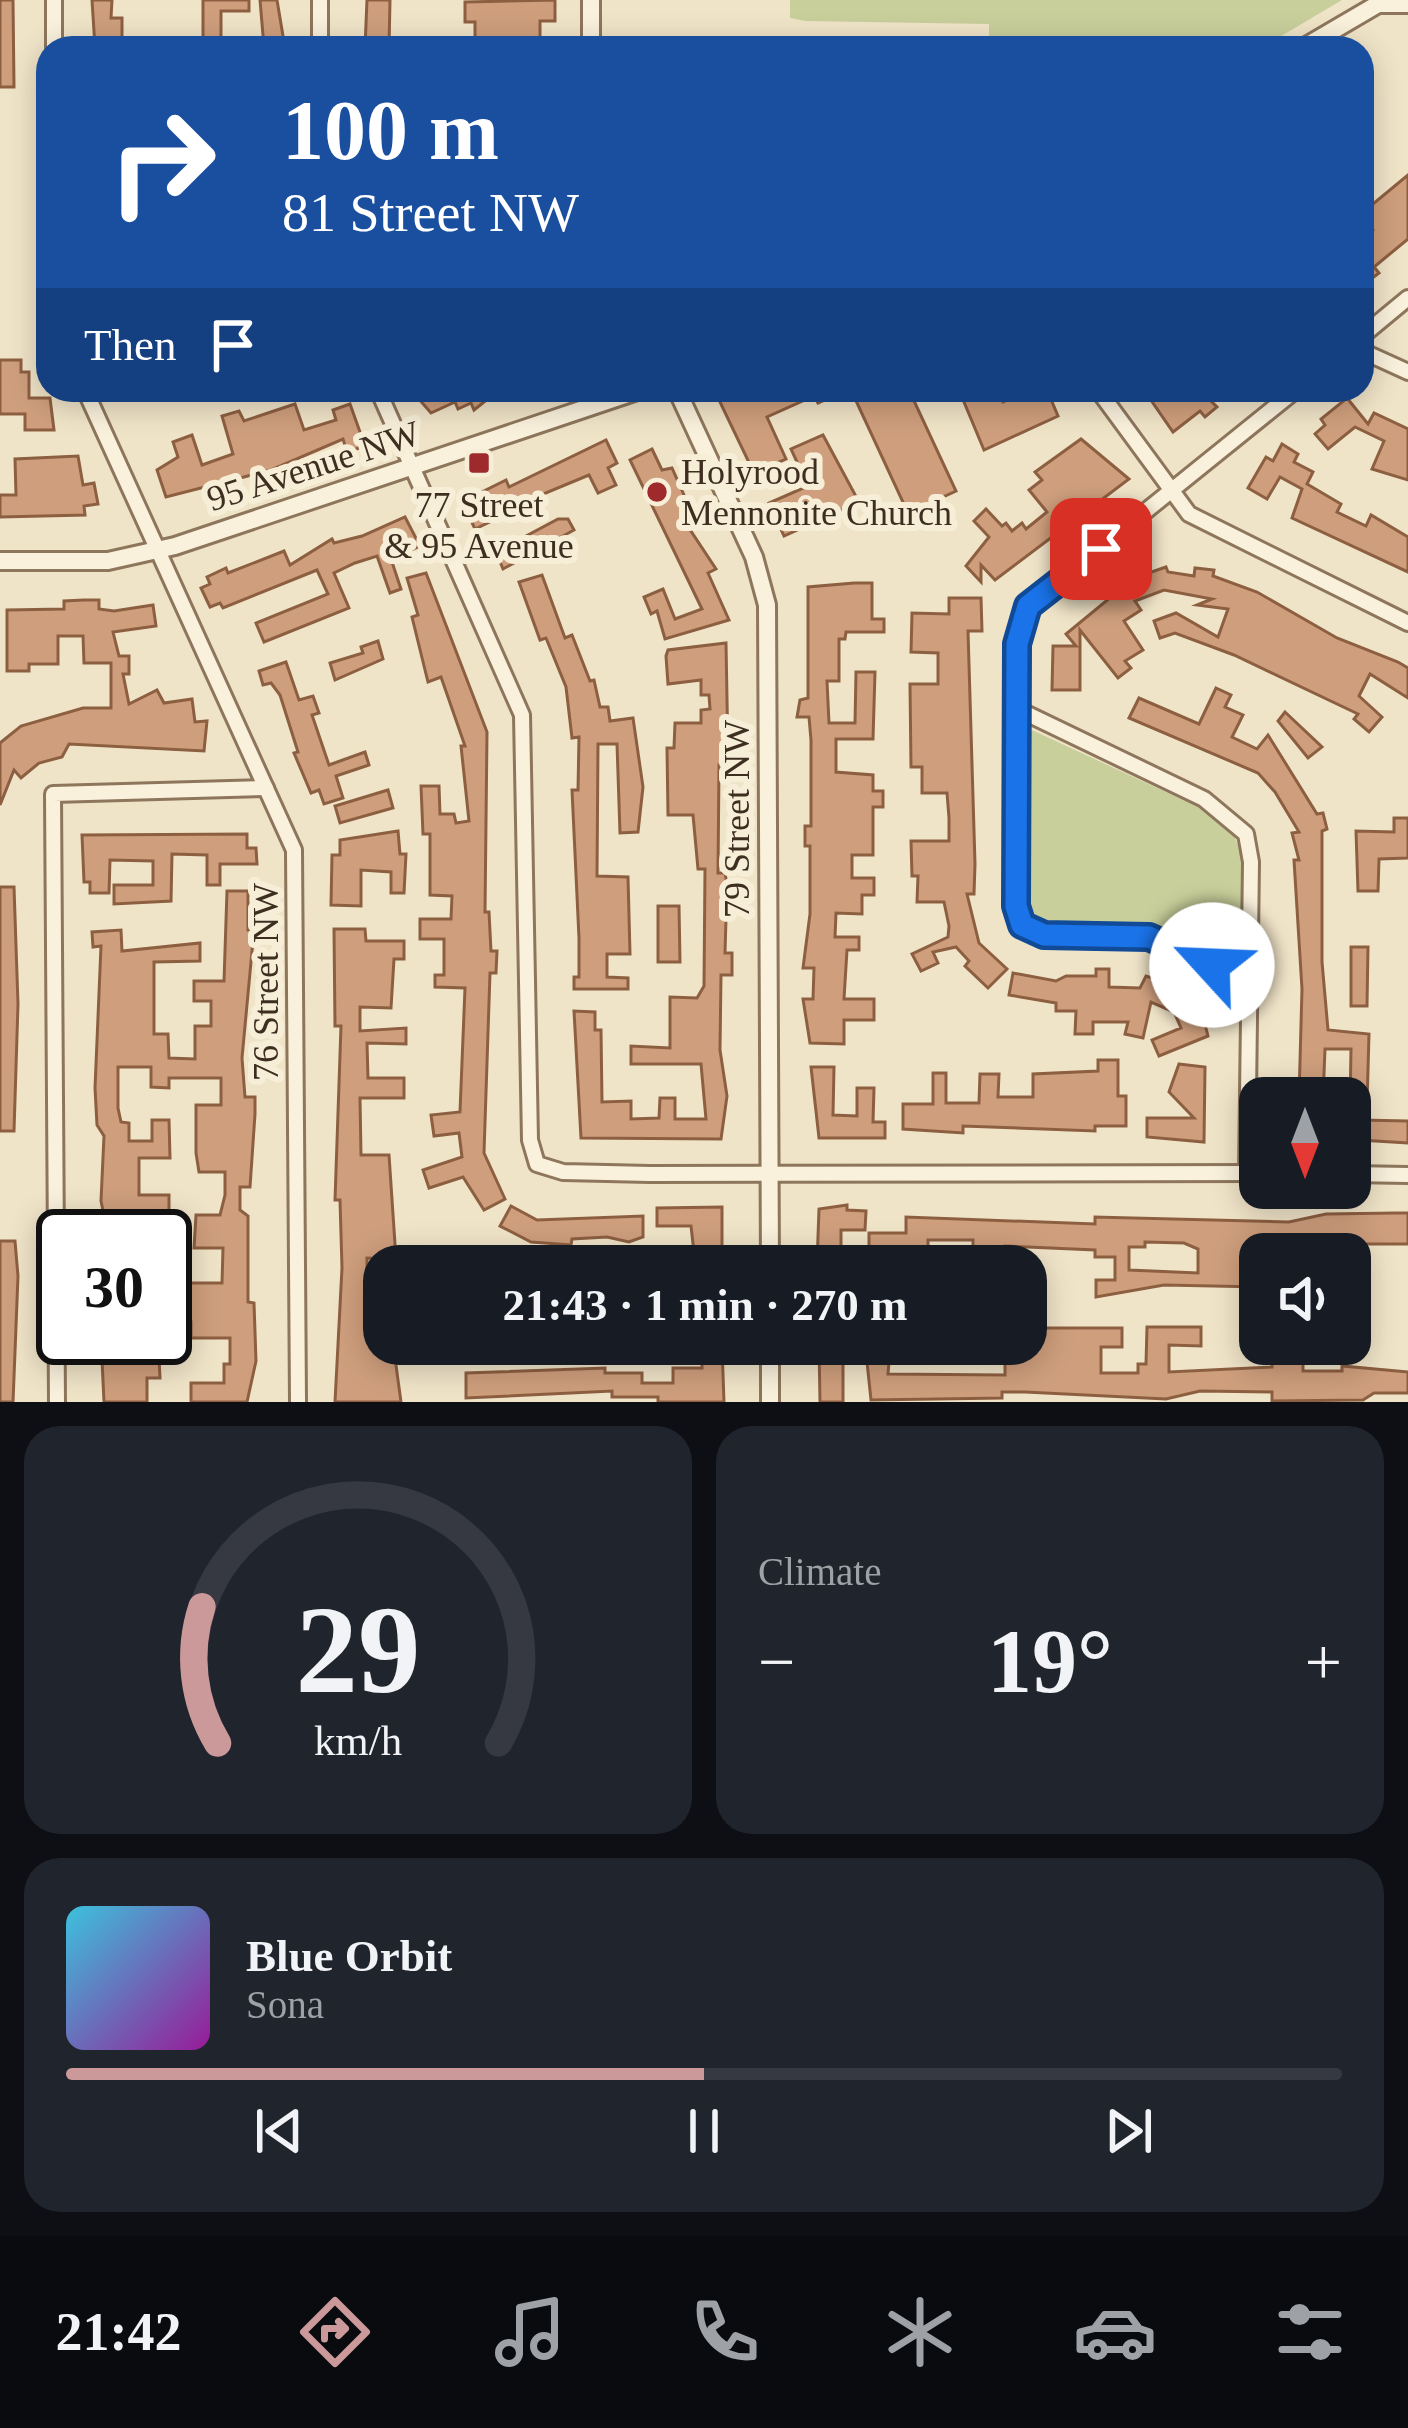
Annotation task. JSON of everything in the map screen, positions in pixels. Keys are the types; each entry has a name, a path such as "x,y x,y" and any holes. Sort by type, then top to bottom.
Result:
{"street":[{"path":"54,0 54,36"},
{"path":"320,0 320,36"},
{"path":"591,0 591,36"},
{"path":"1323,36 1377,2 1408,4"},
{"path":"1374,326 1408,298"},
{"path":"1374,357 1408,373"},
{"name":"76 Street NW","path":"90,402 294,850 298,1402"},
{"path":"383,402 522,715 530,1140 537,1164 563,1172 1239,1173"},
{"name":"95 Avenue NW","path":"0,561 108,561 158,550 604,402"},
{"name":"79 Street NW","path":"683,402 754,557 767,604 770,1245"},
{"path":"1108,402 1190,514 1408,623"},
{"path":"1248,999 1212,965 1149,937 1044,935 1022,925 1016,906 1017,644 1028,606 1282,402"},
{"path":"1015,708 1204,799 1246,834 1251,862 1250,1077"},
{"path":"57,1402 53,794 266,788"},
{"path":"1371,1174 1408,1175"},
{"path":"770,1365 770,1402"}],"green space":[{"path":"790,0 1342,0 1281,36 989,36 989,24 790,18"},
{"path":"1032,730 1224,819 1239,848 1244,880 1243,948 1233,958 1194,938 1146,926 1046,926 1026,908 1024,745"}],"building":[{"path":"0,0 13,0 14,87 0,87"},
{"path":"92,0 112,0 111,18 122,18 122,36 94,36"},
{"path":"203,0 249,0 249,11 221,11 221,36 203,36"},
{"path":"260,0 277,0 283,36 263,36"},
{"path":"367,0 390,0 389,36 366,36"},
{"path":"555,0 555,21 540,21 540,36 475,36 475,22 465,22 465,2"},
{"path":"1408,175 1408,239 1374,267 1374,203"},
{"path":"0,360 21,360 21,372 29,372 29,398 50,402 54,430 25,430 25,414 0,414"},
{"path":"421,402 455,402 431,413"},
{"path":"455,402 484,402 474,410 471,403 458,409"},
{"path":"720,402 801,402 767,417 786,459 754,473"},
{"path":"857,402 915,402 956,491 908,513"},
{"path":"964,402 1052,402 1058,416 984,450"},
{"path":"1152,402 1212,402 1217,407 1205,417 1200,411 1173,432"},
{"path":"1342,402 1350,402 1368,424 1374,413 1408,429 1408,480 1372,469 1384,441 1355,427 1328,449 1315,434 1325,425 1321,419"},
{"path":"295,404 304,430 336,420 333,410 350,404 365,446 347,452 343,439 271,470 166,497 157,470 178,457 173,442 192,435 202,465 233,454 222,416 239,411 244,421"},
{"path":"823,435 859,502 784,536 769,503 808,486 791,449"},
{"path":"1081,439 1129,479 995,580 981,565 981,582 966,566 989,537 974,521 986,509 1012,531 1022,523 1026,529 1047,512 1029,490 1042,480 1035,472"},
{"path":"606,440 617,463 608,468 616,485 598,493 589,475 500,512 502,516 475,529 468,514 476,511 470,498 506,480 509,487"},
{"path":"1282,444 1298,454 1294,462 1313,472 1307,484 1341,504 1337,512 1366,526 1371,515 1408,537 1408,572 1292,518 1302,489 1280,477 1267,499 1248,488 1266,457 1273,461"},
{"path":"652,449 662,470 672,468 691,515 683,519 716,569 708,573 729,620 665,639 657,611 651,614 644,597 663,589 675,619 702,609 630,460"},
{"path":"78,456 83,485 94,483 98,504 84,506 85,515 0,517 0,495 16,495 15,459"},
{"path":"405,517 420,546 391,559 401,589 390,593 377,556 355,563 334,573 349,608 264,642 256,623 328,594 317,570 223,608 220,603 210,607 201,588 210,584 207,577 226,568 228,573 284,551 290,565 332,539 334,543 362,536"},
{"path":"558,519 568,519 574,530 503,569 496,552"},
{"path":"1166,567 1168,572 1194,576 1195,568 1214,570 1213,576 1257,592 1337,638 1398,662 1408,668 1408,698 1370,674 1359,696 1382,717 1369,732 1354,719 1358,714 1234,655 1175,633 1160,638 1154,621 1176,613 1218,637 1228,609 1197,605 1212,599 1164,590 1135,601 1141,610 1124,621 1143,650 1125,661 1131,668 1118,678 1080,630 1080,690 1052,690 1053,646 1076,646 1066,634 1134,578"},
{"path":"426,573 487,732 485,912 489,912 491,951 497,951 496,973 490,973 484,1153 505,1199 484,1210 463,1177 429,1188 423,1170 462,1157 459,1133 434,1136 431,1115 460,1112 465,988 435,987 435,975 444,975 444,939 420,939 420,919 451,919 452,896 430,895 430,834 423,834 421,786 439,786 440,814 454,814 456,823 469,821 461,746 465,746 441,677 428,682 412,617 418,615 407,578"},
{"path":"542,575 565,638 572,635 590,681 594,680 600,707 608,707 610,721 633,718 643,787 638,832 620,833 617,744 598,744 597,876 628,877 630,954 607,954 607,977 628,978 628,989 574,989 574,977 579,977 579,938 572,790 578,790 579,737 572,738 566,687 546,638 540,640 519,582"},
{"path":"872,583 872,619 884,619 884,632 846,632 845,639 839,639 839,681 827,681 829,723 855,723 856,672 875,672 873,739 836,739 836,772 873,775 873,791 883,791 883,807 873,807 873,855 852,855 852,878 874,878 874,895 862,895 862,914 836,913 835,937 859,937 859,950 847,950 844,999 874,999 874,1020 844,1020 844,1044 810,1043 803,999 813,999 814,968 803,968 810,914 810,846 805,846 805,826 811,826 811,740 809,717 797,717 800,700 808,698 808,587"},
{"path":"949,598 981,598 982,631 968,631 975,864 974,894 967,894 979,943 1007,969 988,988 965,966 969,961 956,947 933,952 938,963 921,971 912,954 948,937 949,926 944,902 917,902 911,841 949,841 949,818 947,793 922,793 922,767 911,767 910,684 938,684 938,653 911,652 912,613 949,614"},
{"path":"99,600 99,609 114,611 153,605 156,626 113,632 119,656 129,656 129,674 123,674 129,704 157,690 164,703 192,699 195,722 207,721 204,751 69,744 62,757 39,763 21,778 14,770 0,805 0,743 21,726 83,708 111,708 111,663 84,663 83,636 58,636 58,664 29,664 29,671 7,671 7,610 64,609 64,601"},
{"path":"378,641 383,659 335,680 330,663 363,653 361,647"},
{"path":"726,643 728,755 727,765 719,765 718,873 725,873 727,885 725,953 732,953 732,975 721,975 720,1050 727,1096 721,1139 581,1138 574,1011 595,1012 595,1030 601,1030 602,1102 631,1101 631,1119 659,1118 660,1098 675,1098 675,1119 706,1119 701,1064 631,1064 631,1046 670,1048 670,997 697,998 704,986 705,869 698,869 693,815 668,815 667,748 674,748 675,723 701,723 701,710 710,709 709,695 701,695 701,680 668,684 666,656 668,650"},
{"path":"286,662 299,700 313,696 319,713 312,715 329,765 365,752 369,765 336,776 343,798 324,804 319,790 311,793 294,753 298,752 280,695 271,683 263,685 259,671"},
{"path":"1216,688 1231,695 1225,707 1243,715 1232,737 1257,749 1268,735 1317,814 1323,813 1327,829 1322,831 1322,962 1328,1030 1369,1034 1368,1077 1350,1077 1351,1049 1325,1049 1324,1077 1300,1077 1302,989 1294,860 1299,860 1292,833 1299,832 1275,792 1258,773 1129,718 1139,698 1199,724"},
{"path":"1285,712 1322,747 1308,758 1278,721"},
{"path":"388,790 393,808 340,823 335,806"},
{"path":"1394,818 1408,818 1408,858 1379,859 1378,891 1358,891 1356,831 1394,832"},
{"path":"398,831 400,854 406,854 404,893 391,893 391,872 361,870 361,906 331,905 332,855 340,855 340,840"},
{"path":"247,834 247,848 256,848 257,864 220,864 220,885 207,885 207,855 172,854 171,901 114,904 114,885 153,885 153,861 110,860 109,893 90,893 90,882 84,882 82,835"},
{"path":"0,887 14,887 18,1004 14,1131 0,1131"},
{"path":"227,891 248,891 248,930 254,930 242,1058 245,1097 255,1097 255,1114 250,1187 240,1187 240,1210 248,1216 248,1302 254,1303 256,1361 247,1402 191,1402 191,1383 224,1383 224,1364 230,1364 230,1338 192,1338 192,1283 222,1283 223,1248 194,1248 196,1215 220,1215 225,1195 225,1172 199,1172 196,1153 196,1105 221,1105 221,1078 169,1078 169,1088 151,1087 151,1067 118,1067 118,1108 121,1122 129,1123 129,1141 152,1141 152,1120 169,1120 170,1158 139,1158 139,1195 169,1195 169,1209 103,1209 104,1136 97,1125 95,1088 101,946 93,947 92,932 121,930 122,951 200,943 200,961 154,962 154,1034 168,1034 169,1058 195,1059 195,1026 211,1026 211,1001 194,1001 194,981 224,981"},
{"path":"658,906 679,906 680,962 658,962"},
{"path":"334,929 365,929 366,941 404,941 404,959 394,959 391,1008 360,1007 360,1031 406,1028 406,1044 367,1043 368,1078 404,1078 404,1098 360,1098 361,1155 389,1155 395,1245 363,1245 363,1365 396,1365 401,1402 335,1402 342,1268 340,1200 335,1200 341,1026 335,1026"},
{"path":"1351,947 1368,947 1367,1006 1351,1006"},
{"path":"1096,969 1109,969 1109,987 1140,988 1146,976 1188,989 1191,1009 1200,1005 1208,1036 1159,1056 1152,1040 1181,1028 1174,1012 1151,1002 1143,1038 1125,1034 1128,1022 1093,1022 1093,1034 1075,1034 1076,1011 1056,1011 1056,1003 1009,995 1013,973 1056,981 1066,976 1096,976"},
{"path":"1098,1060 1118,1060 1118,1096 1126,1096 1126,1126 1095,1126 1095,1131 963,1126 963,1133 903,1129 903,1104 933,1104 933,1073 946,1073 946,1103 979,1103 980,1074 999,1074 998,1097 1033,1097 1033,1074 1098,1071"},
{"path":"1179,1064 1205,1067 1204,1142 1147,1137 1147,1118 1194,1118 1169,1092"},
{"path":"811,1067 834,1067 833,1115 857,1116 857,1088 874,1088 873,1122 885,1122 885,1138 819,1138"},
{"path":"1371,1120 1408,1121 1408,1143 1371,1141"},
{"path":"847,1205 847,1210 866,1211 865,1230 841,1230 841,1245 818,1245 819,1209"},
{"path":"511,1206 537,1220 643,1216 643,1237 629,1242 607,1237 572,1239 571,1245 531,1242 500,1226"},
{"path":"722,1207 722,1245 693,1245 691,1226 657,1226 657,1208"},
{"path":"1408,1213 1408,1244 1371,1244 1371,1233 1239,1233 1239,1287 1164,1285 1096,1297 1096,1280 1115,1280 1115,1257 1095,1257 1095,1250 973,1245 973,1240 869,1245 869,1233 906,1233 906,1217 1095,1224 1095,1217 1289,1222 1326,1214","holes":["1145,1242 1184,1243 1198,1249 1198,1273 1129,1270 1129,1247 1145,1247"]},
{"path":"0,1241 15,1241 18,1276 13,1402 0,1402"},
{"path":"1147,1327 1201,1327 1201,1346 1169,1345 1169,1372 1272,1365 1342,1371 1342,1366 1408,1372 1408,1393 1374,1393 1363,1400 1272,1401 1272,1392 1200,1391 1166,1399 1002,1392 1002,1398 871,1400 867,1365 889,1365 888,1374 1005,1375 1005,1365 1047,1365 1047,1328 1122,1328 1122,1347 1101,1347 1101,1373 1138,1373 1138,1364 1146,1364"},
{"path":"102,1365 159,1365 160,1378 147,1378 147,1402 104,1402"},
{"path":"723,1365 724,1402 658,1402 658,1397 612,1397 612,1391 466,1398 466,1373 605,1368 605,1373 642,1373 642,1383 673,1383 673,1368"},
{"path":"819,1365 843,1365 843,1402 820,1402"}],"place":[{"name":"77 Street & 95 Avenue","path":"479,463"},
{"name":"Holyrood Mennonite Church","path":"657,492"}],"route":[{"path":"1101,549 1028,606 1017,644 1016,906 1022,925 1044,935 1149,937 1212,965"}]}
